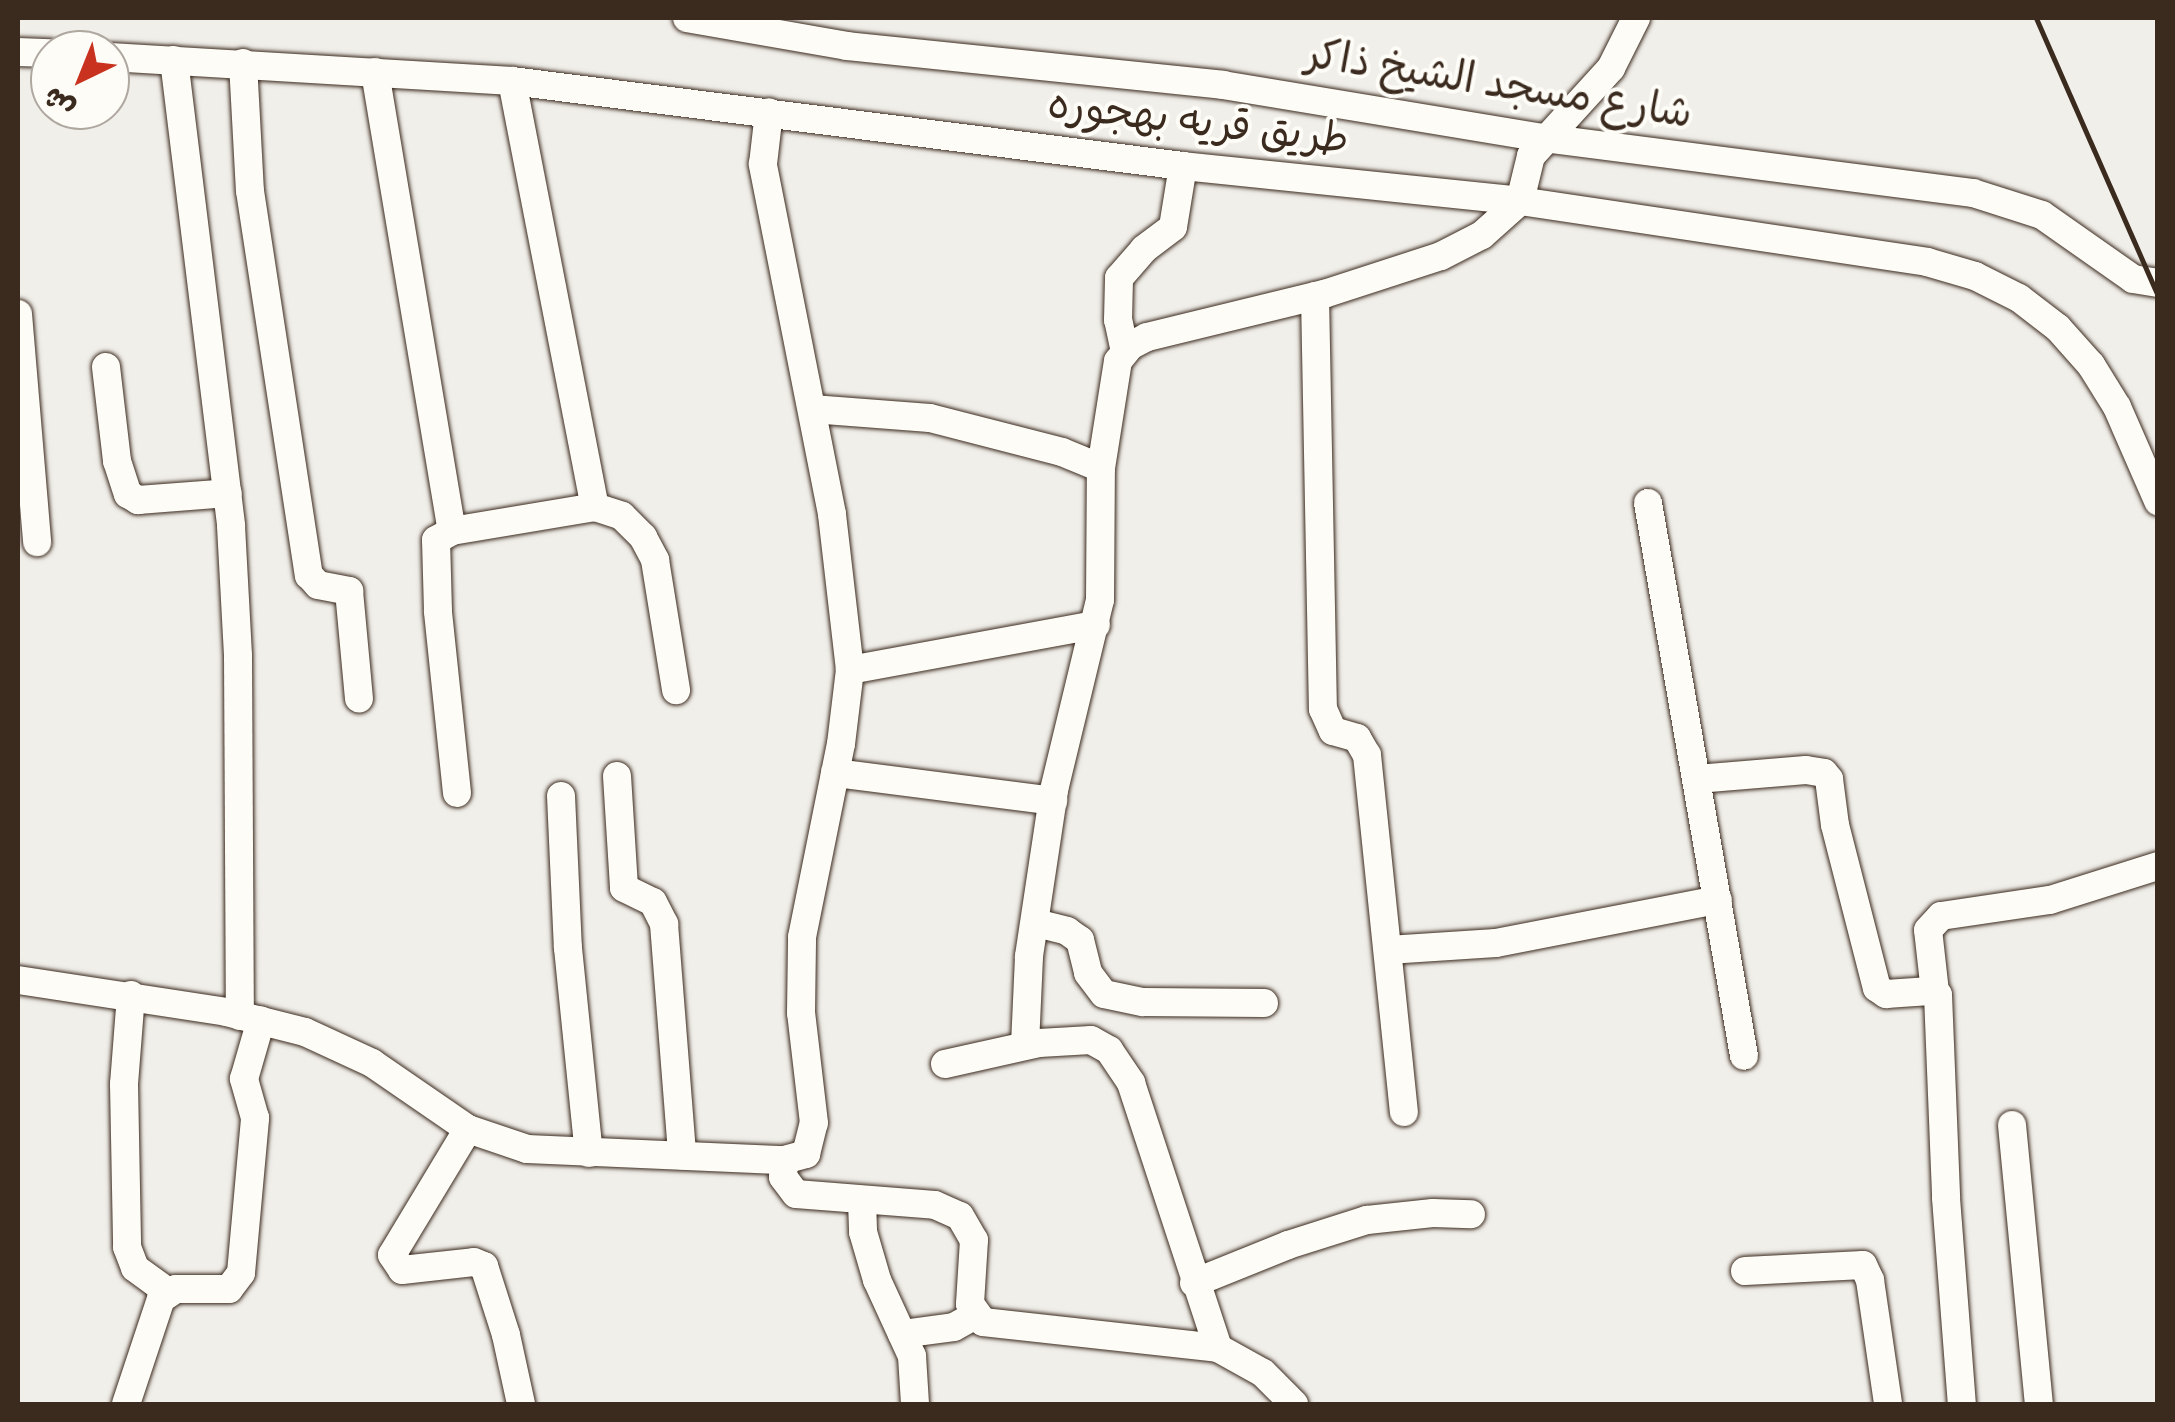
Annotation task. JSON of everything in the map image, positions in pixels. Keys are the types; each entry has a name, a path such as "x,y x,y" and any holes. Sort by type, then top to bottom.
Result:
{"street":[{"name":"شارع مسجد الشيخ ذاكر","path":"687,18 747,23 787,38 1223,86 1537,147 2008,201 2073,234 2132,280 2158,283"},
{"path":"1125,352 1148,337 1179,326 1315,296 1452,251 1482,235 1522,196 1537,147 1601,80 1636,18"},
{"name":"طريق قريه بهجوره","path":"130,57 512,81 1183,166 1522,196 1928,262 1975,276 2019,298 2058,328 2091,365 2117,407 2158,501"},
{"path":"131,995 124,1084 127,1248 136,1268 168,1292 228,1289 241,1274 242,1230 256,1118 244,1079 251,1018 238,656 228,492 174,60"},
{"path":"243,63 250,191 309,574 318,585 348,591 359,699"},
{"path":"375,72 452,531"},
{"path":"512,81 596,507"},
{"path":"18,980 131,995 251,1018 340,1046 468,1128 527,1148 784,1160 806,1154 813,1139 811,1078 801,1013 802,938 836,773 850,670 832,514 763,164 769,112"},
{"path":"1025,1045 1029,956 1053,800 1096,625 1101,468 1112,386 1125,352 1118,320 1119,278 1136,256 1173,227 1183,166"},
{"path":"1315,296 1323,709 1333,731 1357,738 1367,755 1404,1112"},
{"path":"18,314 37,542"},
{"path":"106,367 117,461 128,494 148,500 228,492"},
{"path":"812,409 930,418 1062,452 1101,468"},
{"path":"1648,503 1744,1056"},
{"path":"457,793 438,611 436,544 452,531 596,507 622,516 643,537 655,560 676,690"},
{"path":"850,670 1096,625"},
{"path":"1697,779 1791,770 1824,773 1829,779 1835,825 1877,988 1886,994 1935,992"},
{"path":"836,773 1053,800"},
{"path":"617,776 624,888 652,902 664,924 682,1155"},
{"path":"561,796 568,948 589,1153"},
{"path":"1962,1404 1946,1198 1940,1005 1928,930 1942,916 2050,900 2158,866"},
{"path":"1388,950 1496,944 1718,900"},
{"path":"1036,923 1067,931 1080,940 1088,973 1104,994 1143,1002 1264,1002"},
{"path":"945,1064 1025,1045 1090,1040 1120,1061 1132,1083 1218,1348"},
{"path":"2012,1125 2038,1404"},
{"path":"468,1128 392,1255 402,1270 474,1262 484,1266 506,1335 521,1404"},
{"path":"784,1160 783,1177 796,1194 936,1206 960,1216 974,1240 970,1304 974,1316 983,1322 1218,1348 1264,1373 1294,1404"},
{"path":"862,1201 863,1232 876,1280 912,1356 915,1404"},
{"path":"1194,1283 1288,1245 1368,1220 1415,1214 1471,1214"},
{"path":"1745,1271 1863,1265 1870,1280 1888,1404"},
{"path":"126,1404 161,1299 168,1292"},
{"path":"902,1334 954,1327 974,1316"}],"railway":[{"path":"2036,18 2158,296"}]}
